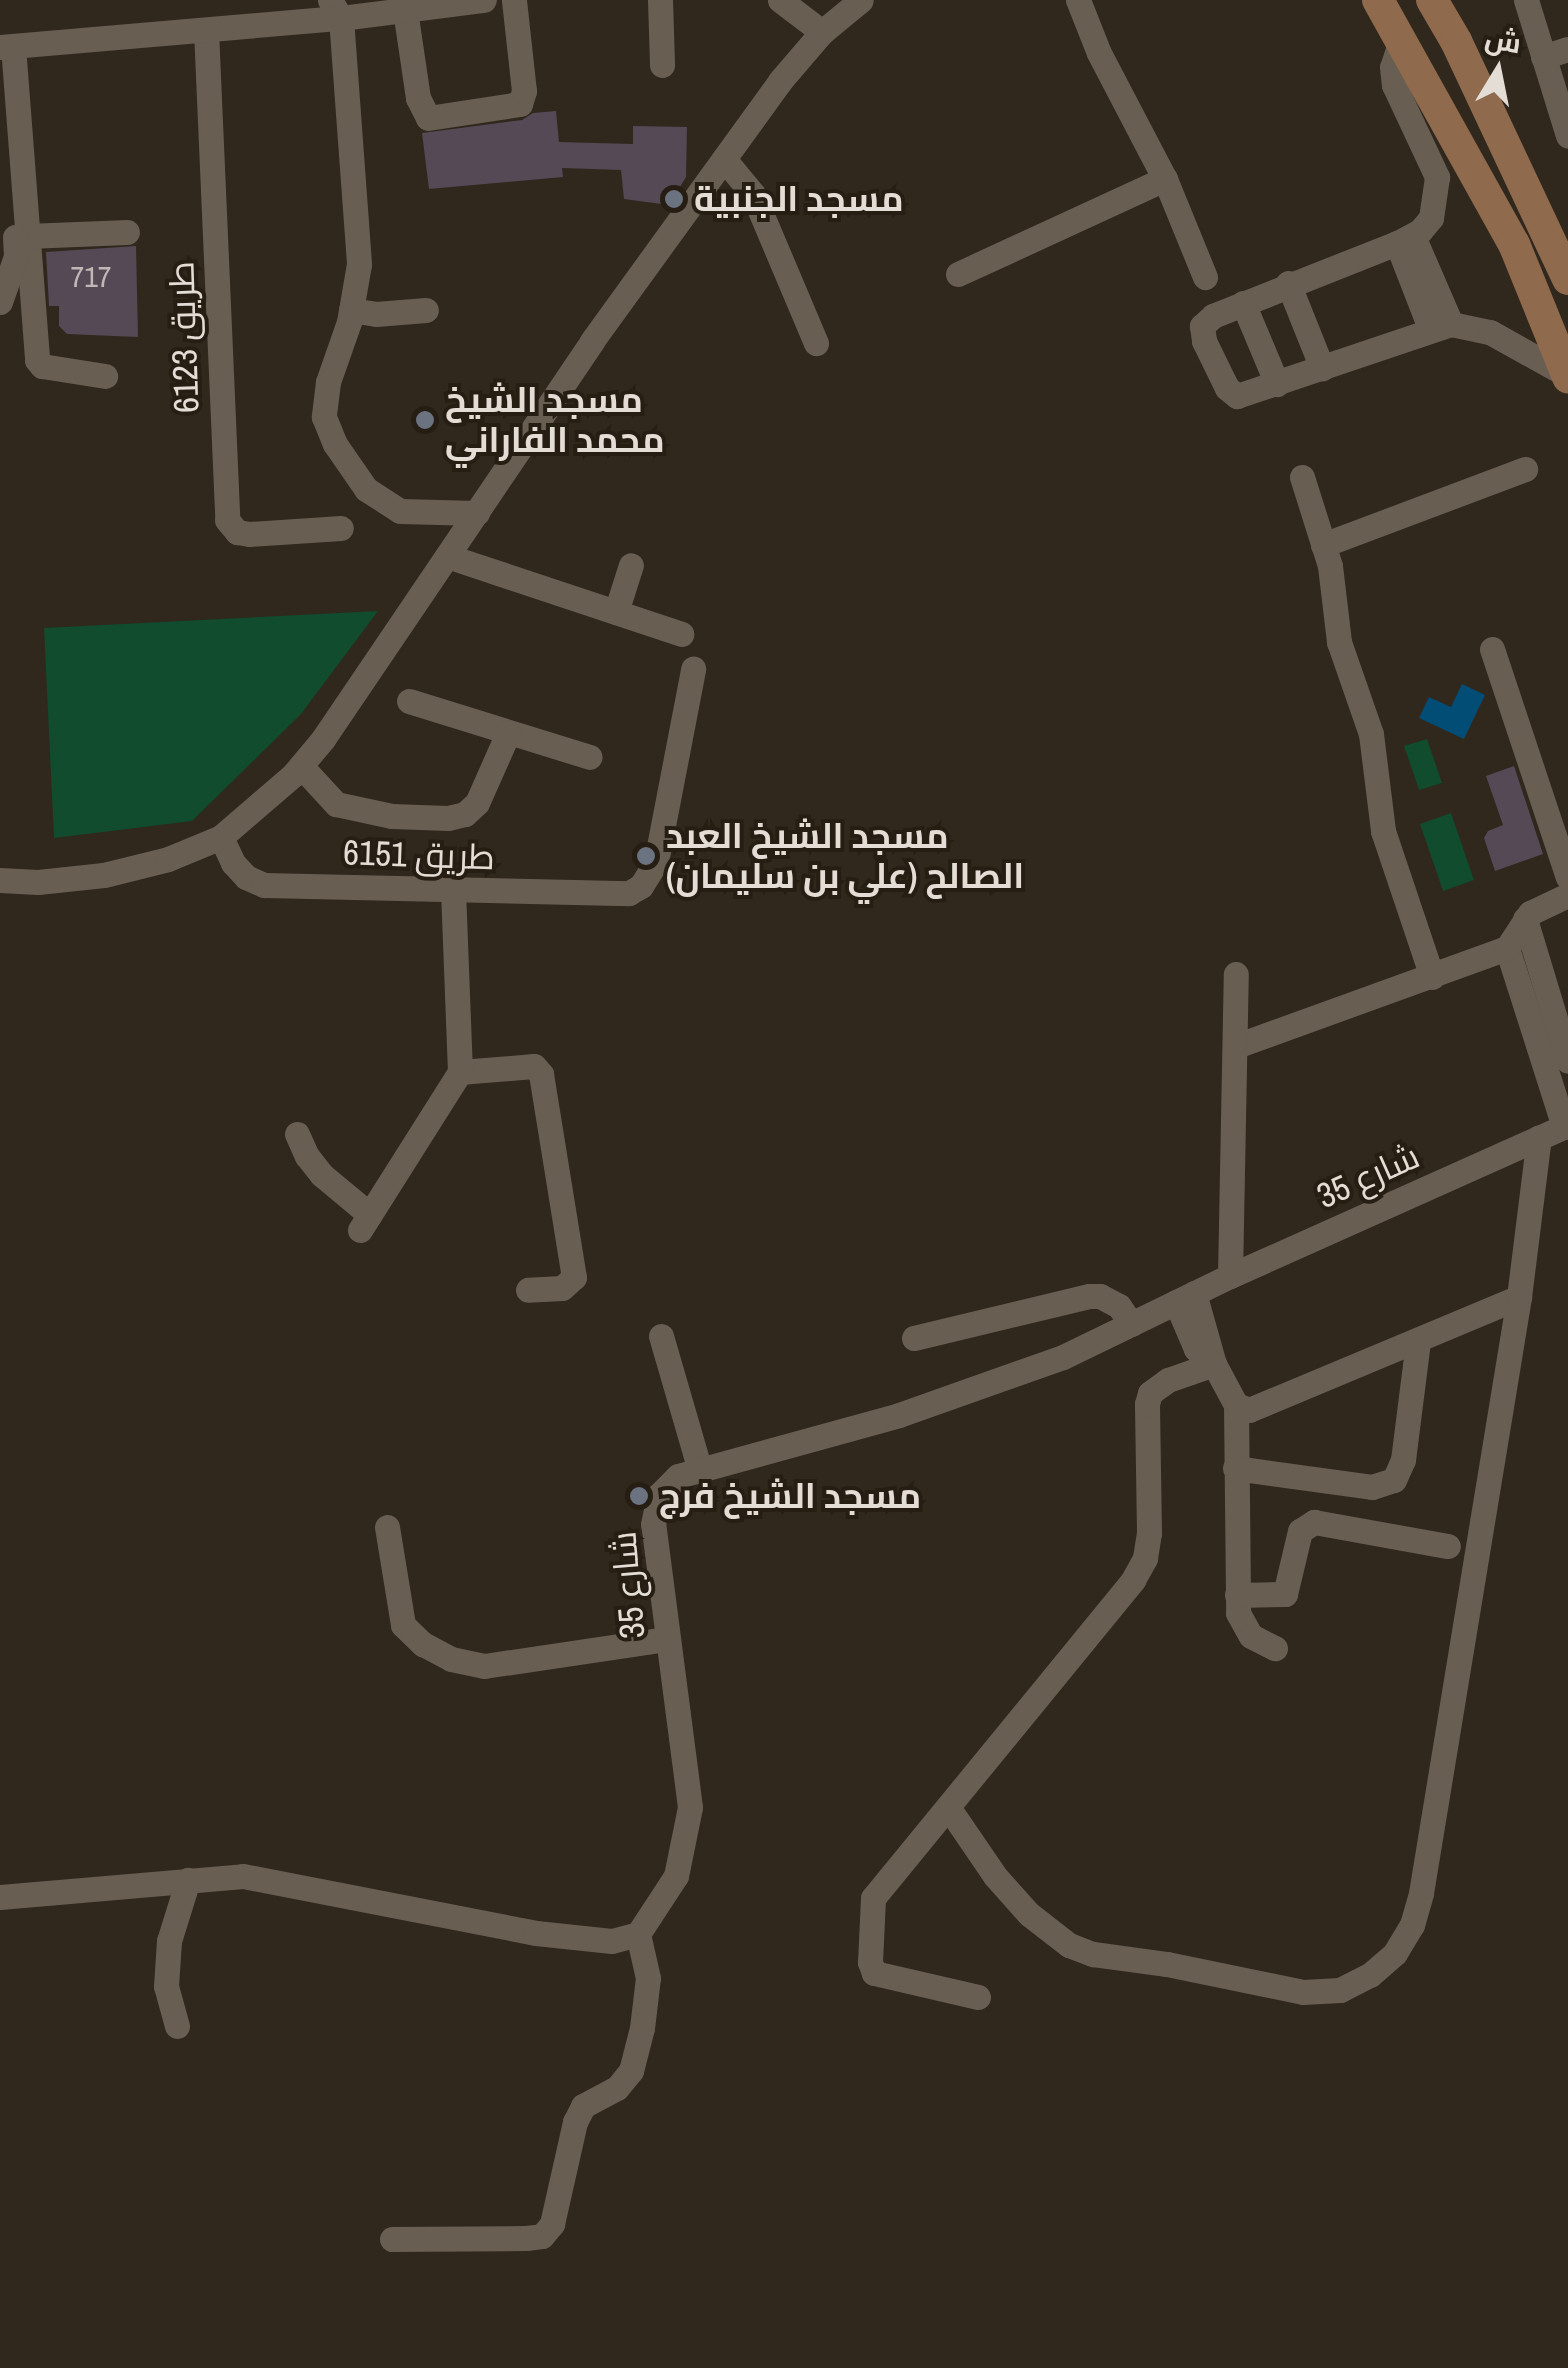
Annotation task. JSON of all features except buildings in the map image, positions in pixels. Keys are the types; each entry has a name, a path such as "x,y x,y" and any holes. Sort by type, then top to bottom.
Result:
{"main road":[{"path":"1378,0 1514,244 1568,376"},
{"path":"1432,0 1456,41 1568,279"}],"street":[{"path":"105,376 38,364 6,46 206,30 335,9 405,10 484,0"},
{"path":"405,10 418,98 428,118 520,104 524,92 514,0"},
{"path":"660,0 662,65"},
{"path":"780,0 822,32"},
{"path":"0,880 38,882 104,875 168,859 220,837 259,808 301,766 780,81 822,32 861,0"},
{"path":"1078,0 1099,53 1166,179 1205,278"},
{"path":"1526,0 1556,53 1568,136"},
{"path":"335,9 359,264 351,310 328,382 324,417 335,444 366,489 400,511 477,513"},
{"name":"طريق 6123","path":"206,30 227,520 236,532 249,534 342,528"},
{"path":"1400,40 1392,67 1394,85 1437,177 1435,210 1427,225 1404,240 1288,283 1207,320 1202,326 1204,341 1232,393 1244,396 1440,326 1490,332 1568,376"},
{"path":"0,144 9,163 16,256 0,302"},
{"path":"724,158 754,194 816,344"},
{"path":"958,274 1166,179"},
{"path":"27,236 127,232"},
{"path":"1404,240 1440,326"},
{"path":"1288,283 1322,368"},
{"path":"1243,303 1277,384"},
{"path":"351,310 376,314 426,310"},
{"path":"1323,545 1525,468"},
{"path":"1302,478 1323,545 1339,642 1377,760 1383,830 1432,977"},
{"path":"448,556 681,634"},
{"path":"616,612 630,565"},
{"path":"1492,649 1568,877"},
{"name":"طريق 6151","path":"220,837 233,863 246,877 264,885 615,895 642,886 656,862 694,669"},
{"path":"408,701 590,756"},
{"path":"301,766 336,804 392,816 448,818 465,814 477,803 508,733"},
{"path":"297,1134 306,1156 365,1222 460,1072 453,891"},
{"path":"1236,1046 1507,948 1536,908 1568,895"},
{"path":"1525,919 1551,1019 1566,1126"},
{"path":"1507,948 1545,989"},
{"path":"1230,1276 1236,974"},
{"path":"1551,1019 1568,1062"},
{"path":"460,1072 534,1066 541,1074 574,1278 562,1288 528,1290"},
{"name":"شارع 35","path":"638,1934 676,1876 690,1807 653,1524 659,1495 678,1476 965,1394 1064,1357 1230,1276 1566,1126"},
{"path":"948,1807 996,1876 1029,1914 1069,1945 1093,1954 1167,1964 1302,1992 1340,1990 1382,1964 1412,1925 1421,1893 1519,1297 1539,1137"},
{"path":"914,1338 1089,1296 1100,1296 1119,1306 1130,1324"},
{"path":"1185,1297 1236,1405 1237,1595 1244,1629 1275,1648"},
{"path":"1236,1405 1256,1409 1519,1297"},
{"path":"661,1336 700,1470"},
{"path":"1236,1468 1372,1487 1394,1480 1403,1460 1418,1341"},
{"path":"978,1997 879,1976 870,1962 874,1898 1140,1569 1150,1533 1146,1404 1150,1393 1168,1380 1214,1364"},
{"path":"1237,1595 1284,1594 1300,1531 1314,1522 1448,1546"},
{"path":"387,1527 403,1626 423,1644 451,1659 484,1666 667,1640"},
{"path":"0,1897 188,1880 262,1878 536,1933 612,1941 638,1934 648,1978 642,2028 631,2071 617,2088 583,2106 575,2122 552,2224 542,2236 526,2238 392,2239"},
{"path":"176,2026 166,1986 169,1941 188,1880"}],"green space":[{"path":"378,611 301,714 192,821 54,838 44,628"},
{"path":"1427,739 1442,783 1419,790 1404,746"},
{"path":"1451,813 1474,880 1443,891 1420,824"}],"water":[{"path":"1462,684 1485,695 1464,739 1419,718 1429,697 1451,707"}],"place":[{"name":"مسجد الجنبية","path":"674,199"},
{"name":"مسجد الشيخ محمد الفاراني","path":"425,420"},
{"name":"مسجد الشيخ العبد الصالح (علي بن سليمان)","path":"646,856"},
{"name":"مسجد الشيخ فرج","path":"639,1496"}]}
